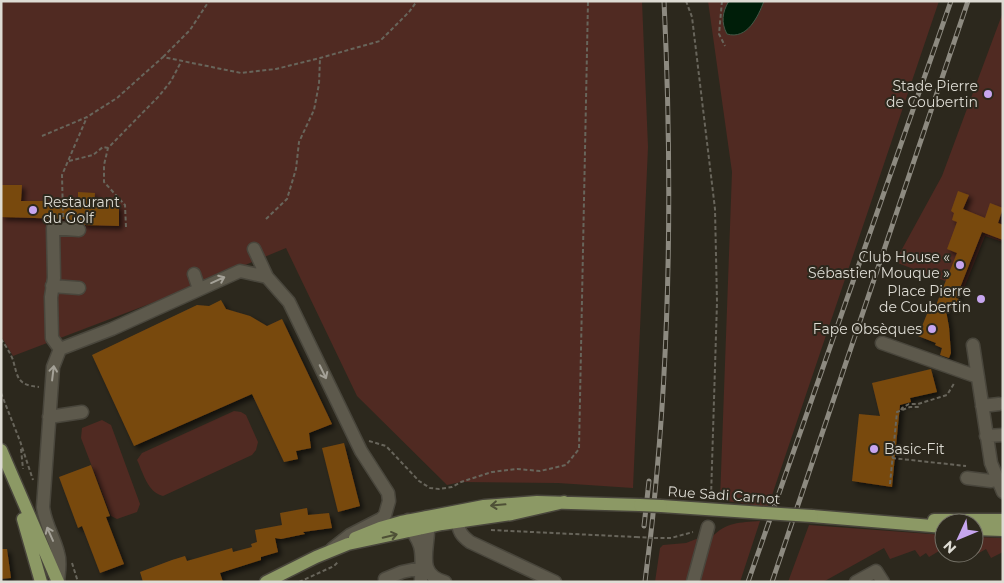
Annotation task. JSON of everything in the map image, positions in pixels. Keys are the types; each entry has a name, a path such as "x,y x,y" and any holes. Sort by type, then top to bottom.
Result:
{"main road":[{"path":"2,452 58,581"},
{"path":"2,452 42,582"},
{"name":"Rue Sadi Carnot","path":"427,522 458,521 512,514 564,502"},
{"name":"Rue Sadi Carnot","path":"266,582 336,548 410,525 498,504 564,502 661,506 881,520 934,526"},
{"name":"Rue Sadi Carnot","path":"881,520 1003,520"},
{"path":"984,529 1003,530"}],"lane":[{"path":"60,349 52,338 50,297 54,278 53,228 79,230"},
{"path":"254,249 267,277 289,302 355,439 366,460 388,493 388,510 381,519 350,536 336,548"},
{"path":"58,581 60,562 44,518 43,507 53,367 60,349 112,329 240,271 267,277"},
{"path":"194,274 199,289"},
{"path":"52,286 79,288"},
{"path":"882,343 978,377"},
{"path":"973,345 982,406 979,420 986,436 991,463 1003,492"},
{"path":"982,406 999,404"},
{"path":"49,417 82,412"},
{"path":"986,436 1003,435"},
{"path":"967,472 991,481 997,479"},
{"path":"458,521 458,528 462,535 470,542 555,582"},
{"path":"427,522 427,568 433,576 443,581"},
{"path":"410,525 420,547 421,582"},
{"path":"692,582 708,527"},
{"path":"383,581 402,572 421,568"},
{"path":"856,582 876,571 883,582"},
{"path":"427,582 443,581"}],"path":[{"path":"42,136 87,116 117,98 190,30 208,1"},
{"path":"163,57 241,73 276,69 380,40 409,12 417,1"},
{"path":"355,439 386,446 419,482 430,488 439,489 452,487 461,482 492,472 516,469 540,471 566,466 579,449 588,1"},
{"path":"686,1 692,17 715,209 717,302 710,510"},
{"path":"722,1 719,34 725,46"},
{"path":"266,219 287,199 296,169 299,142 314,110 319,84 320,58"},
{"path":"126,227 125,205 104,182 104,166 108,148 159,96 171,81 182,60"},
{"path":"63,229 62,175 87,116"},
{"path":"68,162 93,154 104,147 108,148"},
{"path":"1,339 12,359 15,372 24,384 52,388"},
{"path":"901,411 902,408 910,404 918,404 947,395 960,371"},
{"path":"1,393 20,441"},
{"path":"908,398 910,404"},
{"path":"890,484 897,412 910,407 918,407 918,404"},
{"path":"892,458 967,472"},
{"path":"488,529 654,538 681,536 708,527"},
{"path":"299,582 334,566 340,560"}],"shaded area":[{"path":"1,1 642,1 648,147 633,488 558,483 461,482 447,485 357,396 286,248 173,295 13,356 1,336"},
{"path":"708,1 939,1 768,507 720,500 732,172"},
{"path":"729,1 764,1 751,26 740,34 734,35 727,34 723,22 725,9"},
{"name":"Stade Pierre de Coubertin","path":"1003,12 1003,242 985,236 964,288 895,262 942,176"},
{"path":"234,411 246,415 258,442 256,450 252,455 163,496 149,486 137,460 142,453"},
{"path":"102,420 111,425 140,504 137,512 117,519 111,516 81,438 82,428"},
{"path":"760,521 740,582 699,582 711,538 717,532 722,528 739,523"},
{"path":"809,525 934,534 934,554 929,557 926,553 920,557 915,550 890,559 884,548 823,582 788,582"},
{"path":"704,536 689,582 655,582 660,548 663,545 686,543"},
{"path":"984,537 1003,538 1003,552 991,558 986,549 984,550"}],"building":[{"path":"1,185 22,185 21,201 57,201 57,207 78,208 78,192 95,193 94,205 119,205 119,226 85,225 80,222 67,221 68,219 1,217"},
{"path":"958,191 969,195 963,209 985,218 990,203 1003,208 998,223 1003,225 1003,240 982,232 956,298 959,299 955,309 945,305 951,353 949,358 940,355 942,348 935,345 936,343 918,336 929,309 934,310 957,253 947,249 957,222 952,220 954,213 951,211"},
{"path":"221,300 226,309 250,316 267,326 282,319 332,424 309,433 311,448 296,451 298,459 284,462 252,394 134,446 92,355 197,305 209,306"},
{"path":"931,369 937,392 910,398 911,402 900,405 892,487 852,481 859,414 880,416 872,383"},
{"path":"344,443 360,506 338,512 322,448"},
{"path":"91,465 110,516 106,517 124,564 100,573 82,526 78,528 59,477"},
{"path":"307,508 308,515 329,513 332,528 303,532 305,534 281,539 275,538 278,552 261,557 261,560 220,573 223,582 143,582 140,572 172,560 185,556 187,561 232,548 233,552 252,547 251,544 257,542 255,530 282,525 280,513"},
{"path":"1,549 7,549 11,578 1,579"}],"railway":[{"path":"645,582 660,440 667,315 669,189 664,1"},
{"path":"748,582 951,1"},
{"path":"772,582 968,1"},
{"path":"644,526 649,481"}],"place":[{"name":"Stade Pierre de Coubertin","path":"988,94"},
{"name":"Restaurant du Golf","path":"33,210"},
{"name":"Club House « Sébastien Mouque »","path":"960,265"},
{"name":"Place Pierre de Coubertin","path":"981,299"},
{"name":"Fape Obsèques","path":"932,329"},
{"name":"Basic-Fit","path":"874,449"}]}
